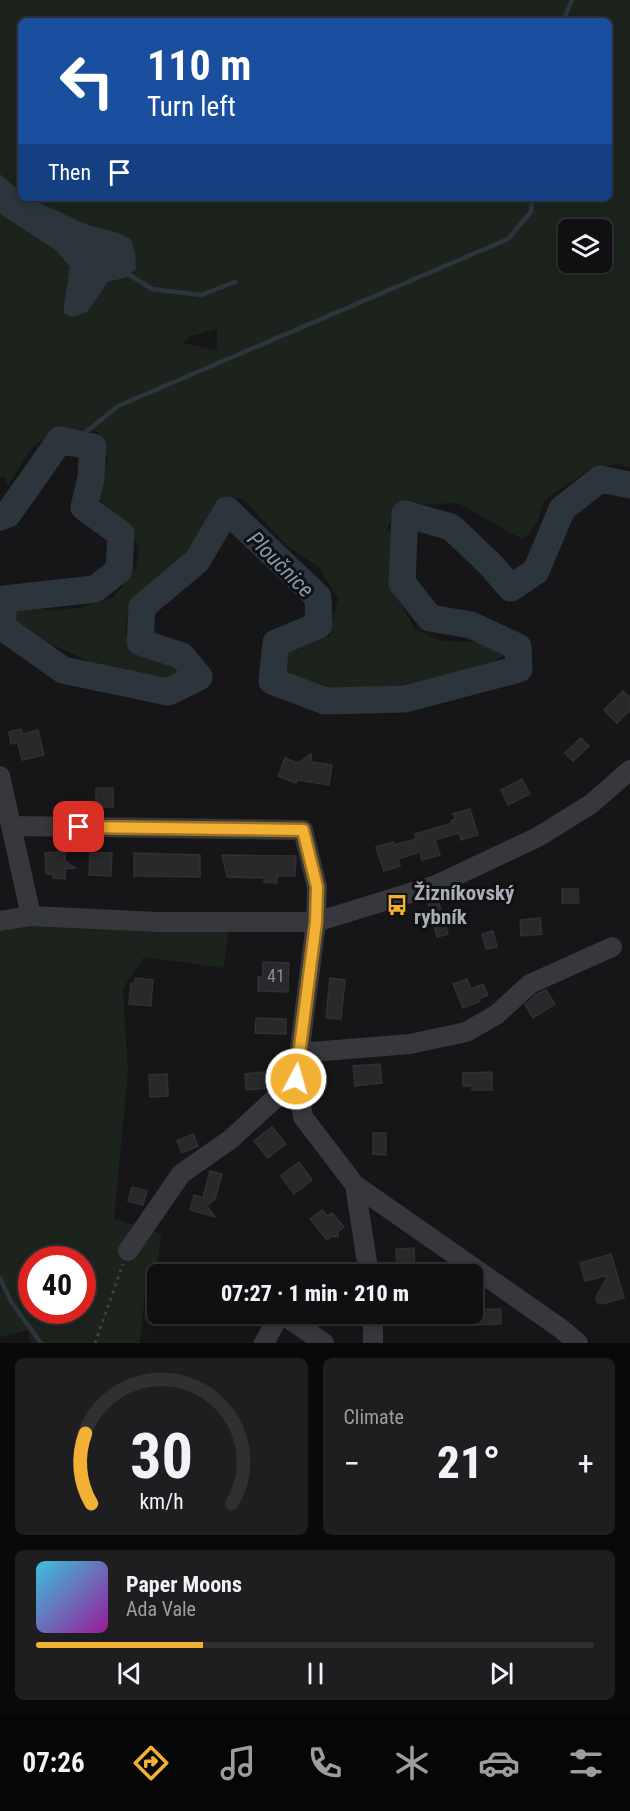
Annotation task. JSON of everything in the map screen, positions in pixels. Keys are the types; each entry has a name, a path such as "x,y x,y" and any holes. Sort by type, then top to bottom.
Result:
{"street":[{"path":"0,921 31,916 159,922 316,922 436,885 538,837 591,804 630,770"},
{"path":"0,776 31,916"},
{"path":"12,826 303,830 317,887 316,922 296,1079 303,1117 355,1185 560,1328 578,1343"},
{"path":"299,1053 410,1044 466,1032 496,1015 531,984 612,947"},
{"path":"128,1251 181,1174 231,1139 296,1079"},
{"path":"355,1185 367,1264"},
{"path":"264,1343 275,1324"},
{"path":"296,1324 324,1343"},
{"path":"373,1324 373,1343"}],"path":[{"path":"94,1342 128,1251"}],"shaded area":[{"path":"0,0 630,0 630,467 618,464 590,469 544,500 538,521 529,534 522,539 458,503 403,505 386,529 391,532 393,590 415,629 441,641 480,642 507,654 479,670 352,698 274,671 273,664 291,648 330,636 338,599 319,567 287,546 244,500 234,498 213,507 174,574 135,599 128,611 125,633 139,650 184,668 181,678 128,679 20,630 8,609 12,602 51,611 79,608 113,598 136,568 139,548 131,528 93,494 108,459 99,432 59,429 33,446 7,486 5,477 0,478 0,214 57,251 71,267 63,313 87,312 108,282 125,278 136,269 116,232 88,225 36,201 612,201 612,18 18,18 18,189 0,174","holes":["217,329 217,350 183,343 191,336"]},
{"path":"0,174 18,189 18,201 36,201 88,225 116,232 131,239 135,252 136,269 125,278 108,282 87,312 72,317 63,313 70,267 57,251 0,214"},
{"path":"10,922 229,925 224,968 144,957 123,988 128,1072 114,1219 162,1234 157,1263 147,1264 140,1343 31,1343 28,1330 0,1337 0,929"}],"building":[{"path":"623,691 630,698 630,710 617,723 604,710"},
{"path":"21,729 23,734 38,730 44,755 22,760 18,743 11,744 9,732"},
{"path":"581,738 589,746 573,761 565,753"},
{"path":"311,754 311,762 332,765 329,785 297,780 296,783 278,776 285,758 298,763"},
{"path":"522,779 530,794 508,805 501,790"},
{"path":"96,788 113,788 113,807 96,807"},
{"path":"470,809 478,835 461,840 459,833 435,840 440,855 422,860 420,852 398,859 400,866 384,871 376,847 416,839 415,834 452,823 451,821 455,819 453,814"},
{"path":"45,853 65,853 65,861 75,868 65,869 65,879 53,878 53,874 46,874"},
{"path":"90,853 112,853 111,876 89,875"},
{"path":"134,853 200,855 200,877 134,876"},
{"path":"222,855 296,856 295,876 277,876 277,883 264,882 264,878 227,877"},
{"path":"562,889 578,889 579,903 562,903"},
{"path":"438,900 448,934 437,937 428,903"},
{"path":"540,918 542,934 521,936 520,920"},
{"path":"493,931 497,947 486,949 482,934"},
{"path":"263,962 289,963 288,992 258,991 258,977 263,977"},
{"path":"135,978 153,980 151,1006 129,1004 131,983 135,983"},
{"path":"330,978 345,980 341,1019 326,1018"},
{"path":"467,979 471,989 483,984 488,995 463,1008 453,984"},
{"path":"546,990 555,1004 533,1018 525,1005 537,994"},
{"path":"256,1018 286,1019 286,1034 255,1033"},
{"path":"380,1064 382,1083 355,1086 353,1066"},
{"path":"264,1072 266,1088 246,1090 245,1074"},
{"path":"492,1072 492,1090 472,1090 472,1086 463,1086 463,1073"},
{"path":"167,1074 168,1096 150,1097 149,1075"},
{"path":"272,1127 286,1144 268,1158 254,1141"},
{"path":"373,1133 386,1133 386,1155 373,1154"},
{"path":"193,1134 198,1146 182,1153 177,1141"},
{"path":"299,1162 312,1180 294,1194 281,1176"},
{"path":"210,1171 222,1174 215,1199 207,1206 215,1217 190,1210 194,1195 203,1198"},
{"path":"132,1187 147,1191 143,1205 128,1201"},
{"path":"322,1210 327,1216 332,1213 344,1227 338,1232 338,1237 332,1236 327,1240 310,1219"},
{"path":"414,1248 415,1264 397,1264 396,1249"},
{"path":"611,1254 624,1298 602,1304 597,1302 596,1297 608,1275 585,1281 580,1263"},
{"path":"501,1309 501,1324 472,1325 483,1324 483,1310"}],"waterway":[{"path":"564,18 572,0"},
{"path":"72,443 118,406 508,239 531,212 532,201"},
{"path":"125,272 152,289 201,295 235,282"},
{"name":"Ploučnice","path":"0,517 8,514 60,440 93,447 91,478 84,507 121,534 119,570 95,589 4,599 2,627 63,670 168,692 199,677 182,656 140,642 142,607 197,561 227,510 318,597 319,625 276,643 272,681 325,701 405,699 519,669 518,647 471,625 430,618 402,583 405,514 451,527 490,564 511,588 536,571 562,509 600,479 630,485"},
{"path":"0,1278 12,1303 41,1343"}],"place":[{"name":"Žizníkovský rybník","path":"397,905"}],"route":[{"path":"79,827 303,830 317,887 316,922 296,1079"}]}
